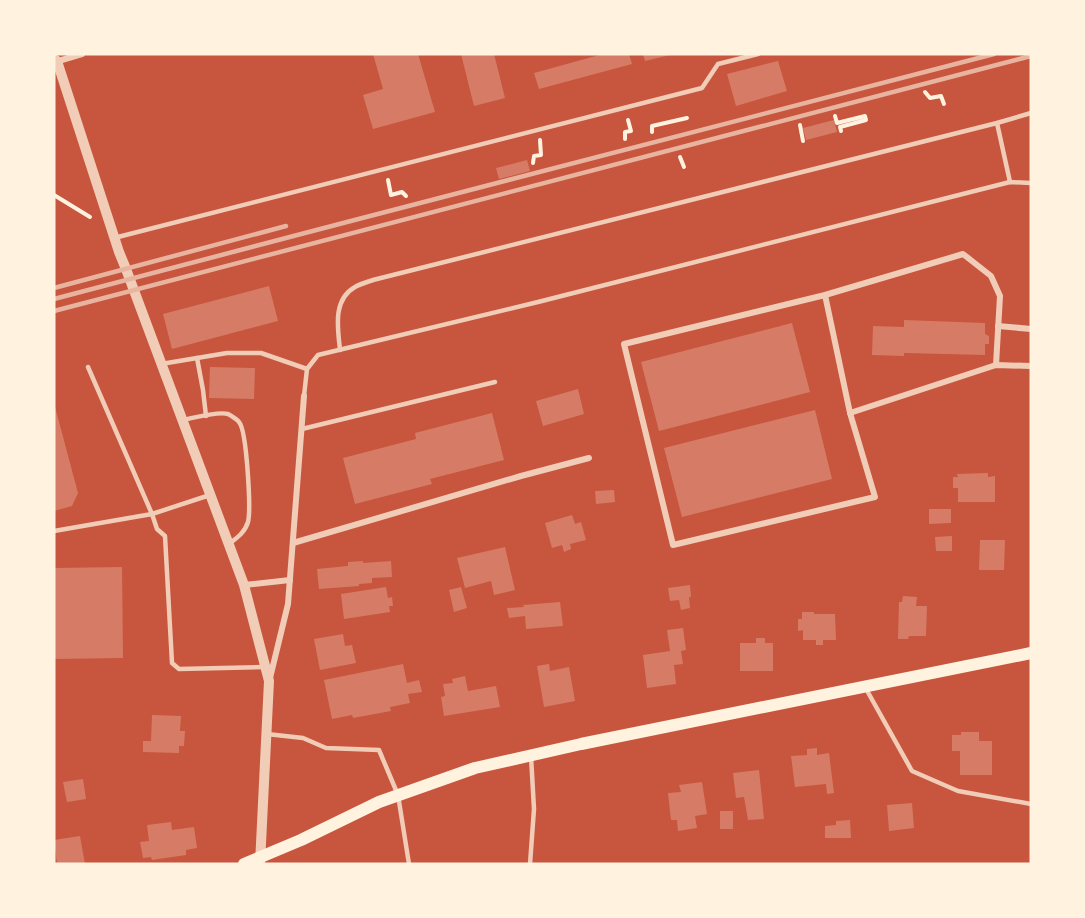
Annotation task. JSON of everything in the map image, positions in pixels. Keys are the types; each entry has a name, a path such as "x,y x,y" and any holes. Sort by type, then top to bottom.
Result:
{"main road":[{"path":"244,864 260,860 379,802 475,768 1031,653"}],"street":[{"path":"82,54 56,59 119,252 244,585 269,681"},
{"path":"825,295 850,413 875,496 673,545 624,344 825,295 963,254 991,276 1000,296 996,365"},
{"path":"998,326 1031,329"},
{"path":"850,413 996,365 1031,366"},
{"path":"260,860 269,681 288,604 304,396"},
{"path":"293,543 589,458"},
{"path":"244,585 290,580"}],"lane":[{"path":"114,238 702,88 718,64 758,54"},
{"path":"340,350 338,317 342,300 353,287 373,280 1031,113"},
{"path":"997,123 1010,182"},
{"path":"304,396 307,369 318,356 1010,182 1031,183"},
{"path":"161,364 227,353 261,352 307,369"},
{"path":"197,358 206,416"},
{"path":"88,367 157,529 165,536 172,663 179,669 266,667"},
{"path":"302,429 495,382"},
{"path":"182,420 228,414 240,422 244,435 249,520 244,531 229,544"},
{"path":"54,531 152,514 210,495"},
{"path":"865,687 912,771 958,791 1031,804"},
{"path":"267,734 303,738 326,748 379,750 398,795 409,864"},
{"path":"530,864 534,809 531,756"}],"path":[{"path":"925,92 930,99 941,96 944,104"},
{"path":"835,116 837,123 865,116 866,120 840,127 842,131"},
{"path":"652,132 652,126 687,118"},
{"path":"800,125 803,141"},
{"path":"626,139 626,132 631,131"},
{"path":"533,163 534,156 541,155 540,140"},
{"path":"680,157 684,166"},
{"path":"388,179 391,195 402,192 406,196"},
{"path":"54,195 91,218"}],"building":[{"path":"373,54 418,54 435,112 373,129 363,95 383,89"},
{"path":"461,54 494,54 505,98 474,106"},
{"path":"603,54 629,54 632,64 539,89 534,73"},
{"path":"643,54 670,54 670,55 645,61"},
{"path":"778,61 787,91 736,106 727,74"},
{"path":"834,120 837,132 806,140 803,128"},
{"path":"527,160 530,171 499,179 496,168"},
{"path":"269,286 278,321 172,349 163,314"},
{"path":"904,320 985,323 985,334 989,336 989,344 985,344 985,355 904,353 904,356 872,355 873,326 904,327"},
{"path":"792,323 810,392 659,431 641,362"},
{"path":"210,367 255,368 254,399 209,398"},
{"path":"578,389 584,414 543,426 536,401"},
{"path":"54,403 78,493 72,506 54,511"},
{"path":"815,410 832,479 682,517 664,448"},
{"path":"492,413 504,460 430,479 432,484 355,504 343,458 416,439 415,433"},
{"path":"988,473 988,477 995,476 995,502 958,502 958,488 953,488 953,477 958,477 957,474"},
{"path":"614,490 615,502 596,504 595,491"},
{"path":"929,509 951,509 951,523 929,524"},
{"path":"572,515 575,524 581,522 586,540 570,544 571,549 564,552 562,545 552,548 545,523"},
{"path":"952,536 952,551 936,551 935,537"},
{"path":"980,540 1005,540 1004,570 979,570"},
{"path":"505,547 515,590 494,595 491,581 465,588 457,558"},
{"path":"363,561 363,563 391,561 392,577 372,578 372,583 359,584 359,586 319,589 317,569 348,566 348,562"},
{"path":"122,567 123,658 54,659 54,568"},
{"path":"690,585 690,608 681,610 679,600 670,601 668,588"},
{"path":"386,587 388,598 392,597 393,606 389,606 390,612 344,619 341,594"},
{"path":"461,587 467,608 454,612 449,590"},
{"path":"903,596 917,597 916,606 927,606 926,636 909,636 908,639 898,639 899,602 902,602"},
{"path":"560,602 563,626 526,629 525,616 509,618 507,608"},
{"path":"802,612 835,614 836,640 823,640 823,645 816,645 816,640 803,640 803,630 798,631 798,619 802,619"},
{"path":"683,628 686,650 681,651 683,664 674,665 676,684 647,688 643,655 670,651 667,630"},
{"path":"343,634 345,646 352,645 356,663 320,670 314,639"},
{"path":"756,638 765,638 765,643 773,643 773,671 740,671 740,643 756,643"},
{"path":"403,664 407,683 419,680 422,692 408,694 410,703 390,707 391,711 353,718 352,715 332,719 324,680"},
{"path":"549,664 550,671 569,667 575,701 544,707 537,666"},
{"path":"465,676 468,691 496,686 500,707 444,716 441,697 445,696 443,684 453,683 452,679"},
{"path":"152,715 181,716 180,731 185,731 184,746 179,746 179,753 143,752 143,741 151,741"},
{"path":"961,732 979,732 979,741 992,741 992,775 960,775 960,751 952,751 952,735 961,735"},
{"path":"817,748 817,755 829,753 834,793 827,794 826,784 795,787 791,756 807,755 807,749"},
{"path":"759,770 764,819 748,820 744,797 736,798 733,773"},
{"path":"83,779 86,799 67,802 63,782"},
{"path":"702,782 707,814 695,816 697,828 678,831 677,820 671,820 668,793 681,792 679,785"},
{"path":"912,803 914,828 889,831 887,805"},
{"path":"720,811 733,811 733,829 720,829"},
{"path":"850,820 851,838 825,838 825,826 836,825 836,821"},
{"path":"171,822 172,830 194,827 197,848 186,850 186,855 152,860 151,857 143,858 140,842 149,841 147,825"},
{"path":"80,836 85,864 57,864 54,840"}],"railway":[{"path":"54,299 994,54"},
{"path":"54,311 1031,56"},
{"path":"54,288 286,226"}]}
